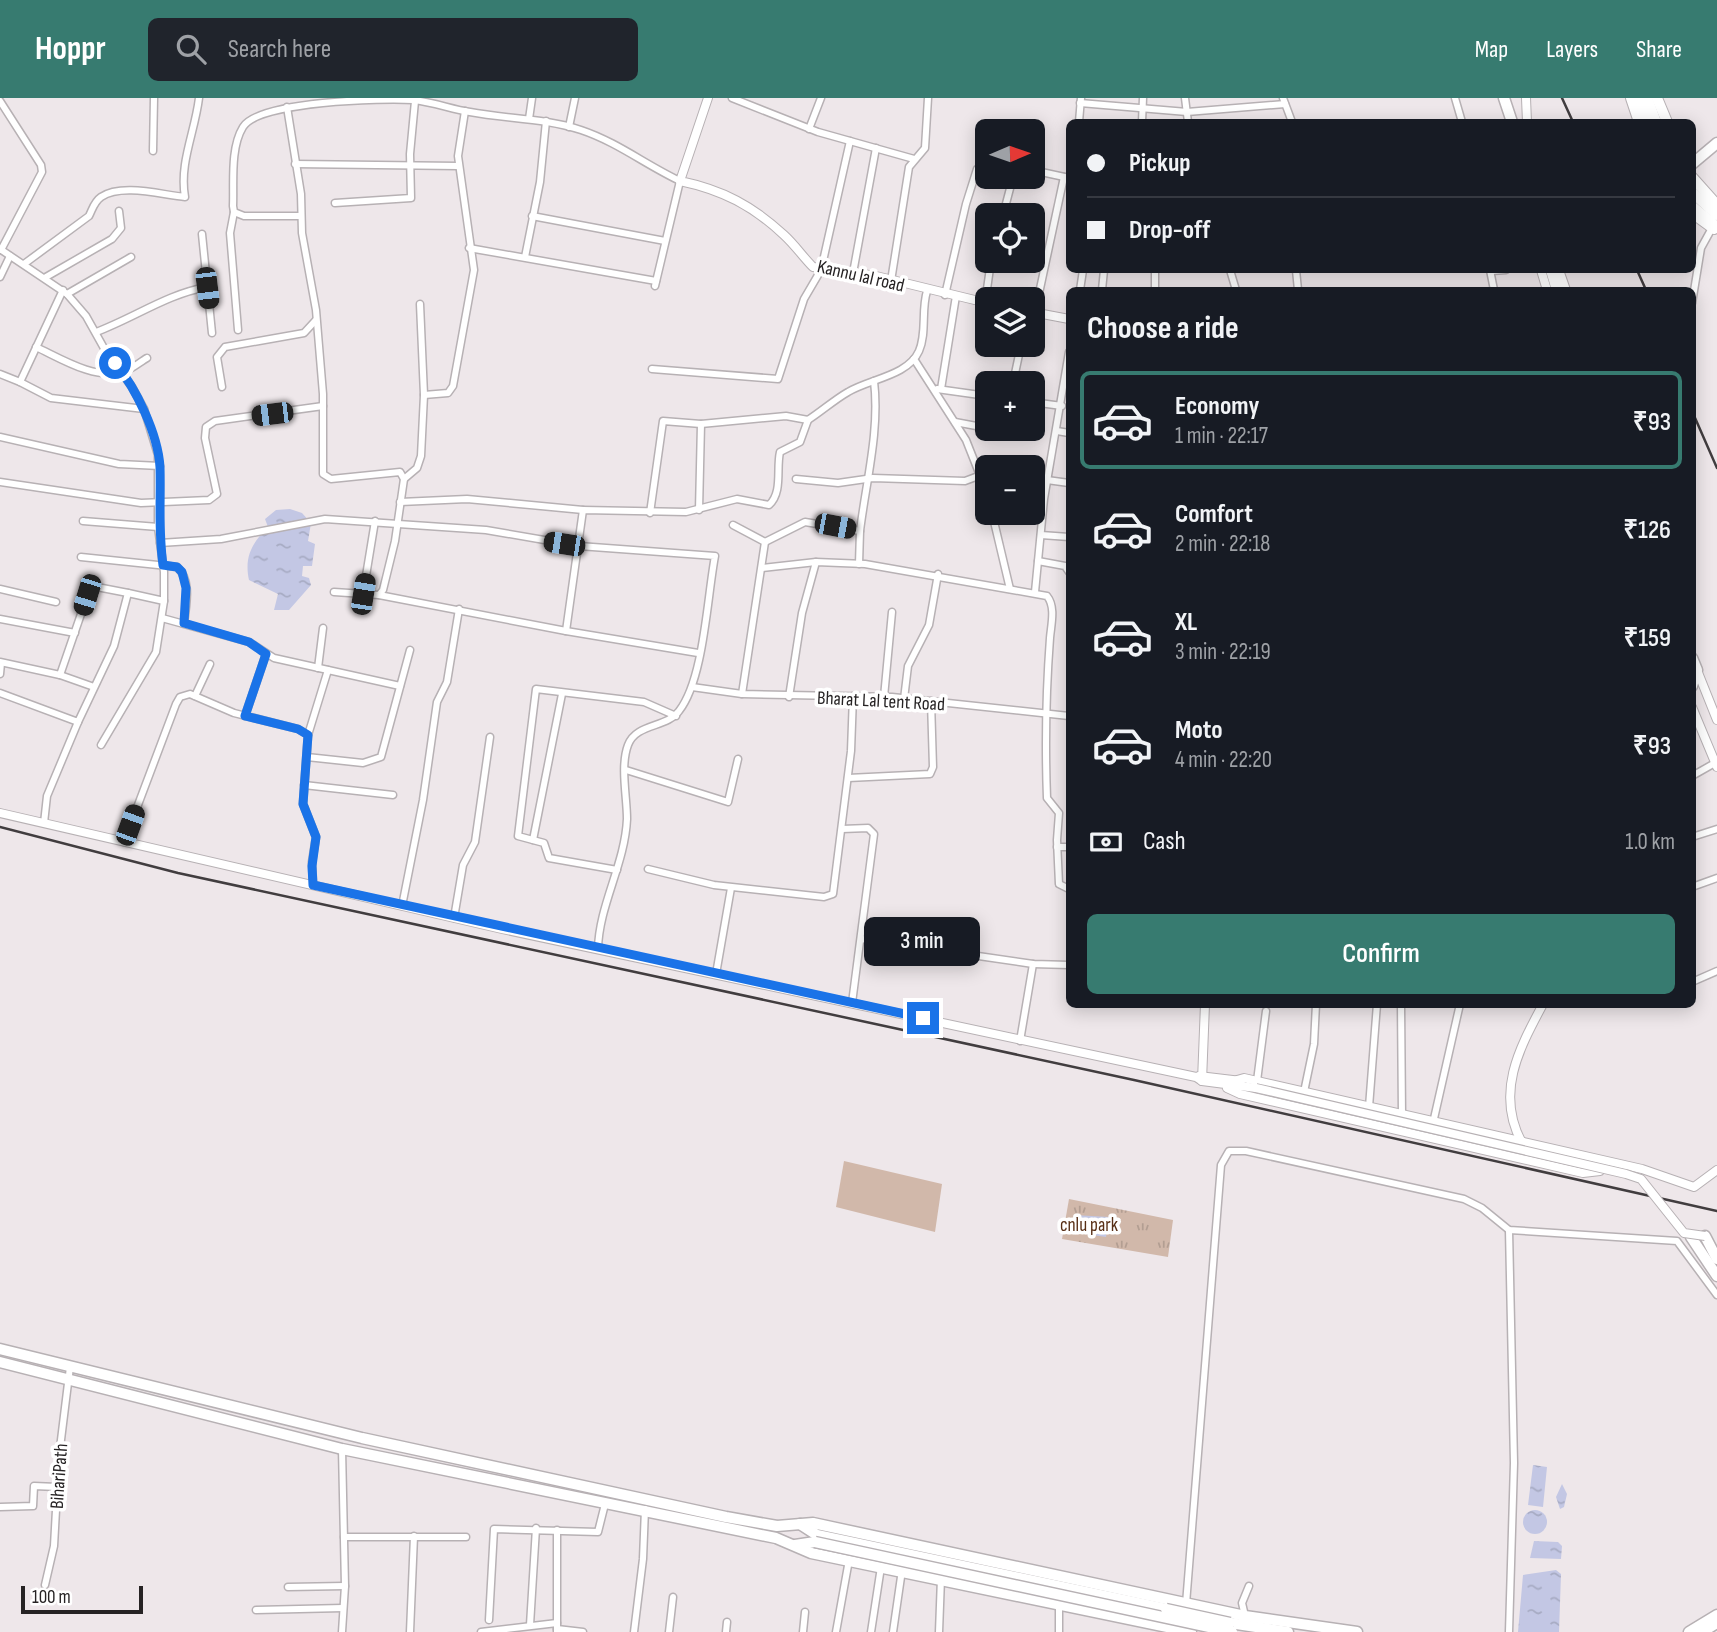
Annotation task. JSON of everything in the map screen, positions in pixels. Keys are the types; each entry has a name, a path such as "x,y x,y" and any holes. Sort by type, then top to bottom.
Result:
{"main road":[{"path":"1504,98 1511,119"},
{"path":"1631,98 1638,119"},
{"path":"1637,98 1645,119"},
{"path":"1647,98 1655,119"},
{"path":"1657,98 1666,119"},
{"path":"1696,161 1717,143"},
{"path":"1696,181 1717,205"},
{"path":"1696,196 1717,215"},
{"path":"1696,210 1715,228"},
{"path":"1696,216 1715,228"},
{"path":"1696,674 1697,670"},
{"path":"1705,1236 1717,1259"},
{"path":"1691,1237 1717,1276"},
{"path":"0,1349 69,1373 342,1449 605,1504 645,1506"},
{"path":"0,1362 69,1373 518,1472 645,1506 776,1532 811,1553 1187,1631"},
{"path":"377,1456 380,1442"},
{"path":"515,1485 518,1472"},
{"path":"776,1532 800,1524 813,1523 1245,1616 1357,1632"},
{"path":"800,1524 816,1539 1231,1628 1288,1632"},
{"path":"795,1545 816,1539 1166,1609 1231,1628"},
{"path":"1689,1632 1717,1615"},
{"path":"1702,1632 1717,1623"}],"street":[{"path":"153,151 154,98"},
{"path":"24,264 89,216 93,205 105,195 122,191 185,197 184,162 193,134 199,98"},
{"path":"529,119 532,98"},
{"path":"569,127 575,98"},
{"path":"469,248 656,283 680,181 708,98"},
{"path":"732,98 809,129 914,159 923,154 925,148 928,98"},
{"path":"809,129 821,98"},
{"path":"1142,119 1143,98"},
{"path":"1185,98 1188,119"},
{"path":"1455,98 1461,119"},
{"path":"1526,98 1527,119"},
{"path":"238,330 230,233 234,212 235,162 243,125 287,107 373,99 428,100 465,111 545,121 569,127 631,152 680,181"},
{"path":"0,101 42,172 0,250 46,277 65,292 96,332 144,409 160,466 158,527 163,565 162,618 151,663 141,675 101,745"},
{"path":"335,203 411,198 410,167 415,101"},
{"path":"1079,119 1081,101 1187,112 1284,101 1291,119"},
{"path":"287,107 317,320 323,406 323,467 326,478 400,472 404,479"},
{"path":"424,395 448,393 453,386 473,277 458,166 458,140 465,111"},
{"path":"525,257 540,182 545,121"},
{"path":"652,369 778,379 804,299 821,270 850,141"},
{"path":"853,273 876,148"},
{"path":"891,281 897,231 914,159"},
{"path":"295,164 458,166"},
{"path":"1045,173 1066,177"},
{"path":"945,295 975,174"},
{"name":"Kannu lal road","path":"680,181 725,192 740,200 784,235 813,267 853,273 975,300"},
{"path":"1040,287 1066,181"},
{"path":"46,277 112,239 121,228 119,211"},
{"path":"234,212 244,216 301,216"},
{"path":"532,216 665,240"},
{"path":"1695,287 1701,248 1715,228"},
{"path":"202,234 212,333"},
{"path":"0,277 10,256"},
{"path":"20,382 65,292 131,257"},
{"path":"96,332 134,318 174,295 207,288"},
{"path":"400,502 467,499 583,510 650,513 699,510 730,500 762,506 773,501 780,452 800,443 808,421 848,392 914,359 921,344 927,291"},
{"path":"941,389 956,296"},
{"path":"379,596 383,590 398,522 404,479 419,463 424,395 420,304"},
{"path":"1045,314 1066,318"},
{"path":"222,387 217,357 225,347 304,333 317,320"},
{"path":"36,347 93,370 123,372 148,358"},
{"path":"914,359 971,448 975,459"},
{"path":"0,374 51,398 144,409"},
{"path":"1035,592 1047,480 1066,375"},
{"path":"859,564 866,481 878,419 874,381"},
{"path":"932,388 975,394"},
{"path":"1045,404 1062,406"},
{"path":"0,482 158,504 216,497 204,432 210,423 323,406"},
{"path":"650,513 661,425 667,421 701,424 778,416 808,421"},
{"path":"955,422 975,426"},
{"path":"699,510 701,424"},
{"path":"1057,431 1066,432"},
{"path":"0,437 119,464 160,466"},
{"path":"796,479 838,483 881,478 965,481 975,477"},
{"path":"1047,480 1066,483"},
{"path":"566,631 583,510"},
{"path":"160,543 231,537 318,520 375,521 499,532 579,546 715,556 692,687 676,716 634,736 627,748 627,822 600,930 598,949"},
{"path":"363,594 375,521"},
{"path":"83,522 158,527"},
{"path":"765,542 804,522 860,531"},
{"path":"733,524 765,542"},
{"path":"995,525 1010,589"},
{"path":"1041,535 1066,537"},
{"path":"742,694 765,542"},
{"path":"81,557 177,567 184,578 184,623"},
{"path":"1038,561 1066,568"},
{"path":"762,568 816,562 859,564 938,575 1047,596 1051,602 1047,798 1059,813 1059,884 1066,888"},
{"path":"789,696 802,613 816,562"},
{"path":"904,699 908,666 929,625 938,575"},
{"path":"60,675 90,588 164,601"},
{"path":"0,589 56,602"},
{"path":"334,592 379,596 698,653"},
{"path":"44,823 47,796 114,646 128,593"},
{"path":"402,906 423,800 437,702 448,676 459,610"},
{"path":"884,697 892,612"},
{"path":"162,618 249,642 266,654 400,686"},
{"path":"0,619 75,633"},
{"path":"318,668 323,628"},
{"path":"307,757 363,763 376,761 381,757 410,650"},
{"path":"245,716 266,654"},
{"path":"0,674 1,663 60,675 94,687"},
{"path":"195,696 210,664"},
{"path":"313,885 312,866 316,837 304,813 304,785 308,735 328,670"},
{"path":"1697,670 1717,720"},
{"name":"Bharat Lal tent Road","path":"692,687 742,694 884,697 1066,716"},
{"path":"617,870 550,858 544,842 522,839 516,831 536,689 643,702 676,716"},
{"path":"0,693 78,722"},
{"path":"124,842 176,704 185,694 245,716 298,729 308,735"},
{"path":"533,840 562,694"},
{"path":"648,869 731,888 829,897 833,894 837,881 848,778 853,696"},
{"path":"848,778 929,774 933,767 931,701"},
{"path":"1696,717 1716,765 1696,774"},
{"path":"454,918 463,865 477,835 490,737"},
{"path":"626,770 728,802 737,759"},
{"path":"304,785 393,796"},
{"path":"0,813 454,918 1020,1041 1200,1077 1304,1092 1642,1169 1694,1187 1717,1170"},
{"path":"842,829 868,828 874,834 852,1003"},
{"path":"1696,836 1717,829"},
{"path":"1057,847 1066,847"},
{"path":"1696,886 1717,878"},
{"path":"716,974 731,888"},
{"path":"861,939 1033,964 1066,965"},
{"path":"1020,1041 1033,964"},
{"path":"1696,980 1717,971"},
{"path":"1200,1077 1205,1008"},
{"path":"1304,1092 1314,1044 1316,1008"},
{"path":"1369,1107 1377,1008"},
{"path":"1401,1008 1399,1085 1402,1115"},
{"path":"1433,1123 1459,1008"},
{"path":"1522,1143 1510,1111 1510,1077 1516,1055 1541,1008"},
{"path":"1256,1085 1266,1011"},
{"path":"1200,1077 1225,1085 1240,1094 1583,1173 1600,1171 1605,1161"},
{"path":"1225,1085 1240,1083"},
{"path":"1256,1085 1641,1179 1676,1225 1691,1237 1705,1236"},
{"path":"1187,1631 1186,1603 1223,1157 1228,1151 1246,1151 1464,1199 1509,1230 1677,1241 1717,1295"},
{"path":"1509,1230 1514,1463 1509,1632"},
{"name":"BihariPath","path":"46,1585 53,1553 69,1373"},
{"path":"342,1449 345,1586 342,1632"},
{"path":"0,1507 33,1506 34,1486 57,1487"},
{"path":"489,1620 494,1529 536,1528 598,1532 605,1504"},
{"path":"634,1632 643,1559 645,1506"},
{"path":"530,1625 536,1528"},
{"path":"557,1530 557,1628"},
{"path":"410,1632 414,1536"},
{"path":"344,1537 466,1537"},
{"path":"836,1632 849,1560"},
{"path":"871,1632 881,1567"},
{"path":"893,1632 902,1570"},
{"path":"939,1632 941,1578"},
{"path":"288,1587 345,1586"},
{"path":"1245,1616 1242,1603 1249,1586"},
{"path":"669,1632 673,1597"},
{"path":"1059,1604 1059,1632"},
{"path":"256,1610 344,1608"},
{"path":"803,1632 805,1612"},
{"path":"726,1632 727,1622"},
{"path":"481,1632 512,1630 530,1625 583,1632"}],"green space":[{"path":"844,1161 942,1184 935,1232 836,1207"},
{"name":"cnlu park","path":"1069,1199 1173,1220 1168,1257 1062,1239"}],"water":[{"path":"290,509 302,513 311,523 308,541 315,544 312,566 303,566 302,576 309,578 311,585 289,610 274,610 278,594 249,580 249,557 254,545 268,527 265,519 276,510"},
{"path":"1074,1215 1109,1217 1106,1237 1072,1232"},
{"path":"1533,1465 1547,1467 1543,1507 1528,1505"},
{"path":"1562,1484 1567,1494 1564,1507 1560,1509 1556,1497"},
{"path":"1535,1510 1544,1513 1547,1522 1544,1531 1535,1534 1526,1531 1523,1522 1526,1513"},
{"path":"1534,1541 1558,1542 1562,1546 1561,1559 1530,1558"},
{"path":"1556,1570 1561,1574 1559,1632 1518,1632 1523,1575"}],"railway":[{"path":"1562,98 1572,119"},
{"path":"1638,273 1645,287"},
{"path":"1696,420 1717,468"},
{"path":"0,827 178,873 1134,1080 1717,1211"}],"route":[{"path":"115,363 144,409 158,455 158,527 163,565 177,567 182,572 186,588 184,623 249,642 266,654 245,716 298,729 308,735 303,804 304,813 316,837 312,866 313,885 502,929 923,1018"}]}
